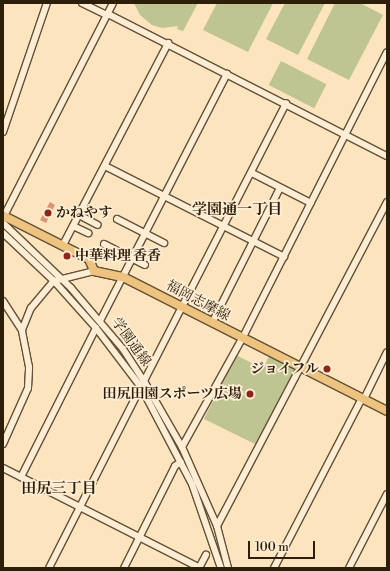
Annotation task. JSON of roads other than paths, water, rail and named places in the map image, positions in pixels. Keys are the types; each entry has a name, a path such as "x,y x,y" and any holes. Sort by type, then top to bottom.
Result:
{"main road":[{"path":"3,219 63,245 89,259 94,271"},
{"name":"福岡志摩線","path":"94,271 123,277 387,411"}],"street":[{"path":"3,132 47,3"},
{"path":"82,3 168,43 387,156"},
{"path":"3,219 114,3"},
{"path":"63,245 168,43"},
{"path":"182,447 243,337 387,52"},
{"path":"100,321 227,74"},
{"path":"144,381 252,173 286,103"},
{"path":"105,166 165,195 284,257"},
{"path":"252,173 311,203"},
{"path":"212,323 280,188"},
{"path":"217,526 302,368 387,202"},
{"path":"79,215 98,225"},
{"path":"117,218 164,243"},
{"name":"学園通線","path":"3,219 100,321 144,381 182,447 217,526 228,568"},
{"path":"73,226 88,233"},
{"name":"学園通線","path":"3,233 54,281 96,328 141,387 181,462 202,510 221,568"},
{"path":"104,244 145,265"},
{"path":"22,330 39,295 54,281 60,278 94,271"},
{"path":"3,301 22,330 29,382 3,444"},
{"path":"21,477 96,328"},
{"path":"274,568 387,352"},
{"path":"48,568 141,387"},
{"path":"124,568 175,466 181,462"},
{"path":"3,468 140,536 200,568 206,555"},
{"path":"350,568 384,508 387,494"}],"place":[{"name":"かねやす","path":"48,213"},
{"name":"中華料理 香香","path":"67,256"},
{"name":"ジョイフル","path":"327,369"},
{"name":"田尻田園スポーツ広場","path":"250,394"}],"district":[{"name":"学園通一丁目","path":"237,210"},
{"name":"田尻三丁目","path":"59,489"}]}
